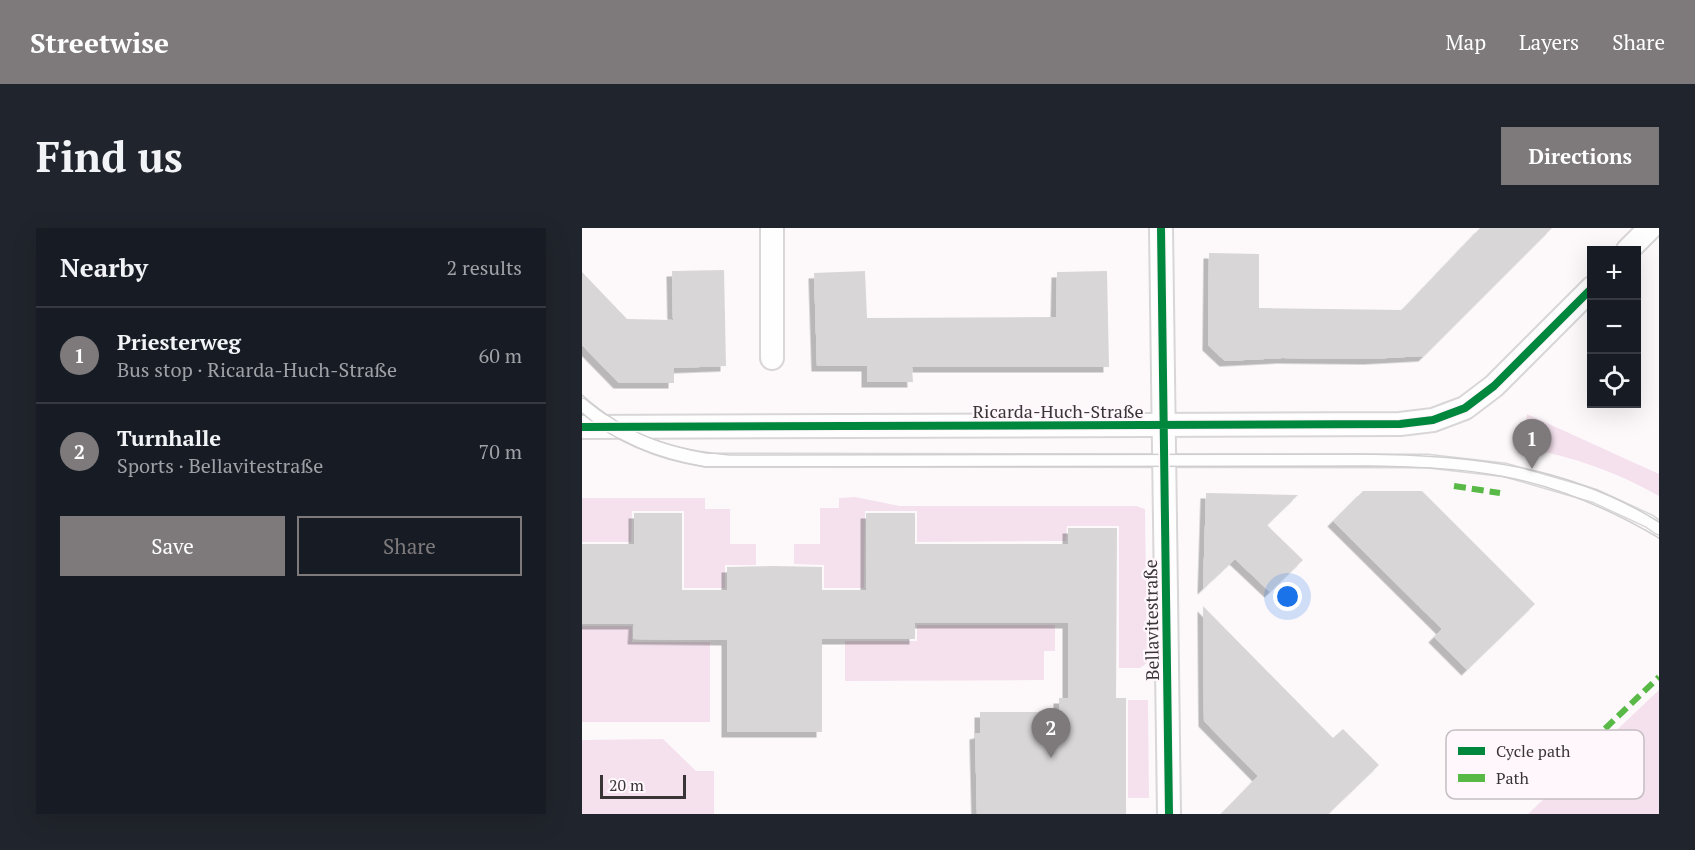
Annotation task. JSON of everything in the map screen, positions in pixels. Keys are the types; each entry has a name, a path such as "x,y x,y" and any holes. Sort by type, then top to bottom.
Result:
{"street":[{"path":"772,228 772,358"},
{"name":"Bellavitestraße","path":"1161,228 1169,814"},
{"path":"1632,246 1650,228"},
{"name":"Ricarda-Huch-Straße","path":"582,427 1401,424 1433,420 1465,408 1494,386 1587,293"}],"lane":[{"path":"582,405 612,427 637,441 659,450 706,460 1427,461 1505,470 1595,495 1659,528"}],"shaded area":[{"path":"1527,414 1659,474 1659,496 1592,465 1521,447"},
{"path":"855,497 900,506 1136,506 1145,509 1147,663 1140,668 1119,668 1119,526 1067,526 1066,541 917,542 917,511 865,511 864,588 824,588 824,565 794,564 794,544 820,544 820,508 839,508 839,498"},
{"path":"582,498 705,498 705,509 730,509 730,544 756,544 756,565 725,565 725,588 684,588 684,511 632,511 631,542 582,542"},
{"path":"917,625 1055,625 1055,651 1044,651 1044,680 845,681 845,641 917,641"},
{"path":"582,626 632,626 632,642 710,642 710,722 582,722"},
{"path":"1659,690 1659,814 1528,814 1544,799 1644,799 1644,730 1617,730"},
{"path":"1128,700 1148,700 1149,798 1128,798"},
{"path":"663,739 696,771 714,771 714,814 582,814 582,740"}],"building":[{"path":"1480,228 1552,228 1424,356 1225,361 1208,345 1209,253 1259,254 1259,308 1402,310"},
{"path":"724,270 726,366 674,368 674,383 619,383 582,345 582,272 627,319 673,320 672,271"},
{"path":"865,271 867,318 1056,317 1057,272 1107,271 1109,367 912,367 913,382 867,382 867,366 817,366 814,273"},
{"path":"1363,491 1422,491 1535,604 1467,670 1434,637 1442,629 1333,521"},
{"path":"1206,493 1298,495 1267,525 1303,560 1270,592 1235,559 1203,589"},
{"path":"634,513 682,513 682,590 727,590 727,567 774,566 822,567 822,590 866,590 866,513 915,513 915,544 1068,544 1068,528 1117,528 1116,698 1126,698 1126,814 977,814 975,734 980,733 980,712 1059,712 1059,698 1068,698 1068,623 915,623 915,639 822,639 822,732 727,732 727,640 633,639 634,624 582,624 582,544 634,544"},
{"path":"1203,606 1333,738 1343,729 1379,765 1328,814 1221,814 1258,776 1204,721"}],"tram line":[{"path":"582,395 616,421 633,430 669,444 709,453 730,455 1362,454 1440,457 1478,461 1552,475 1624,502 1659,522"},
{"path":"582,413 624,442 672,460 705,467 1371,466 1468,471 1521,480 1562,492 1622,517 1659,538"}],"marked path":[{"path":"1454,486 1500,493"},
{"path":"1604,730 1659,677"}],"cycle path":[{"path":"1161,228 1169,814"},
{"path":"582,427 1400,424 1433,420 1465,408 1494,386 1587,293"}],"place":[{"name":"Priesterweg","path":"1532,469"},
{"name":"Turnhalle","path":"1051,758"}]}
